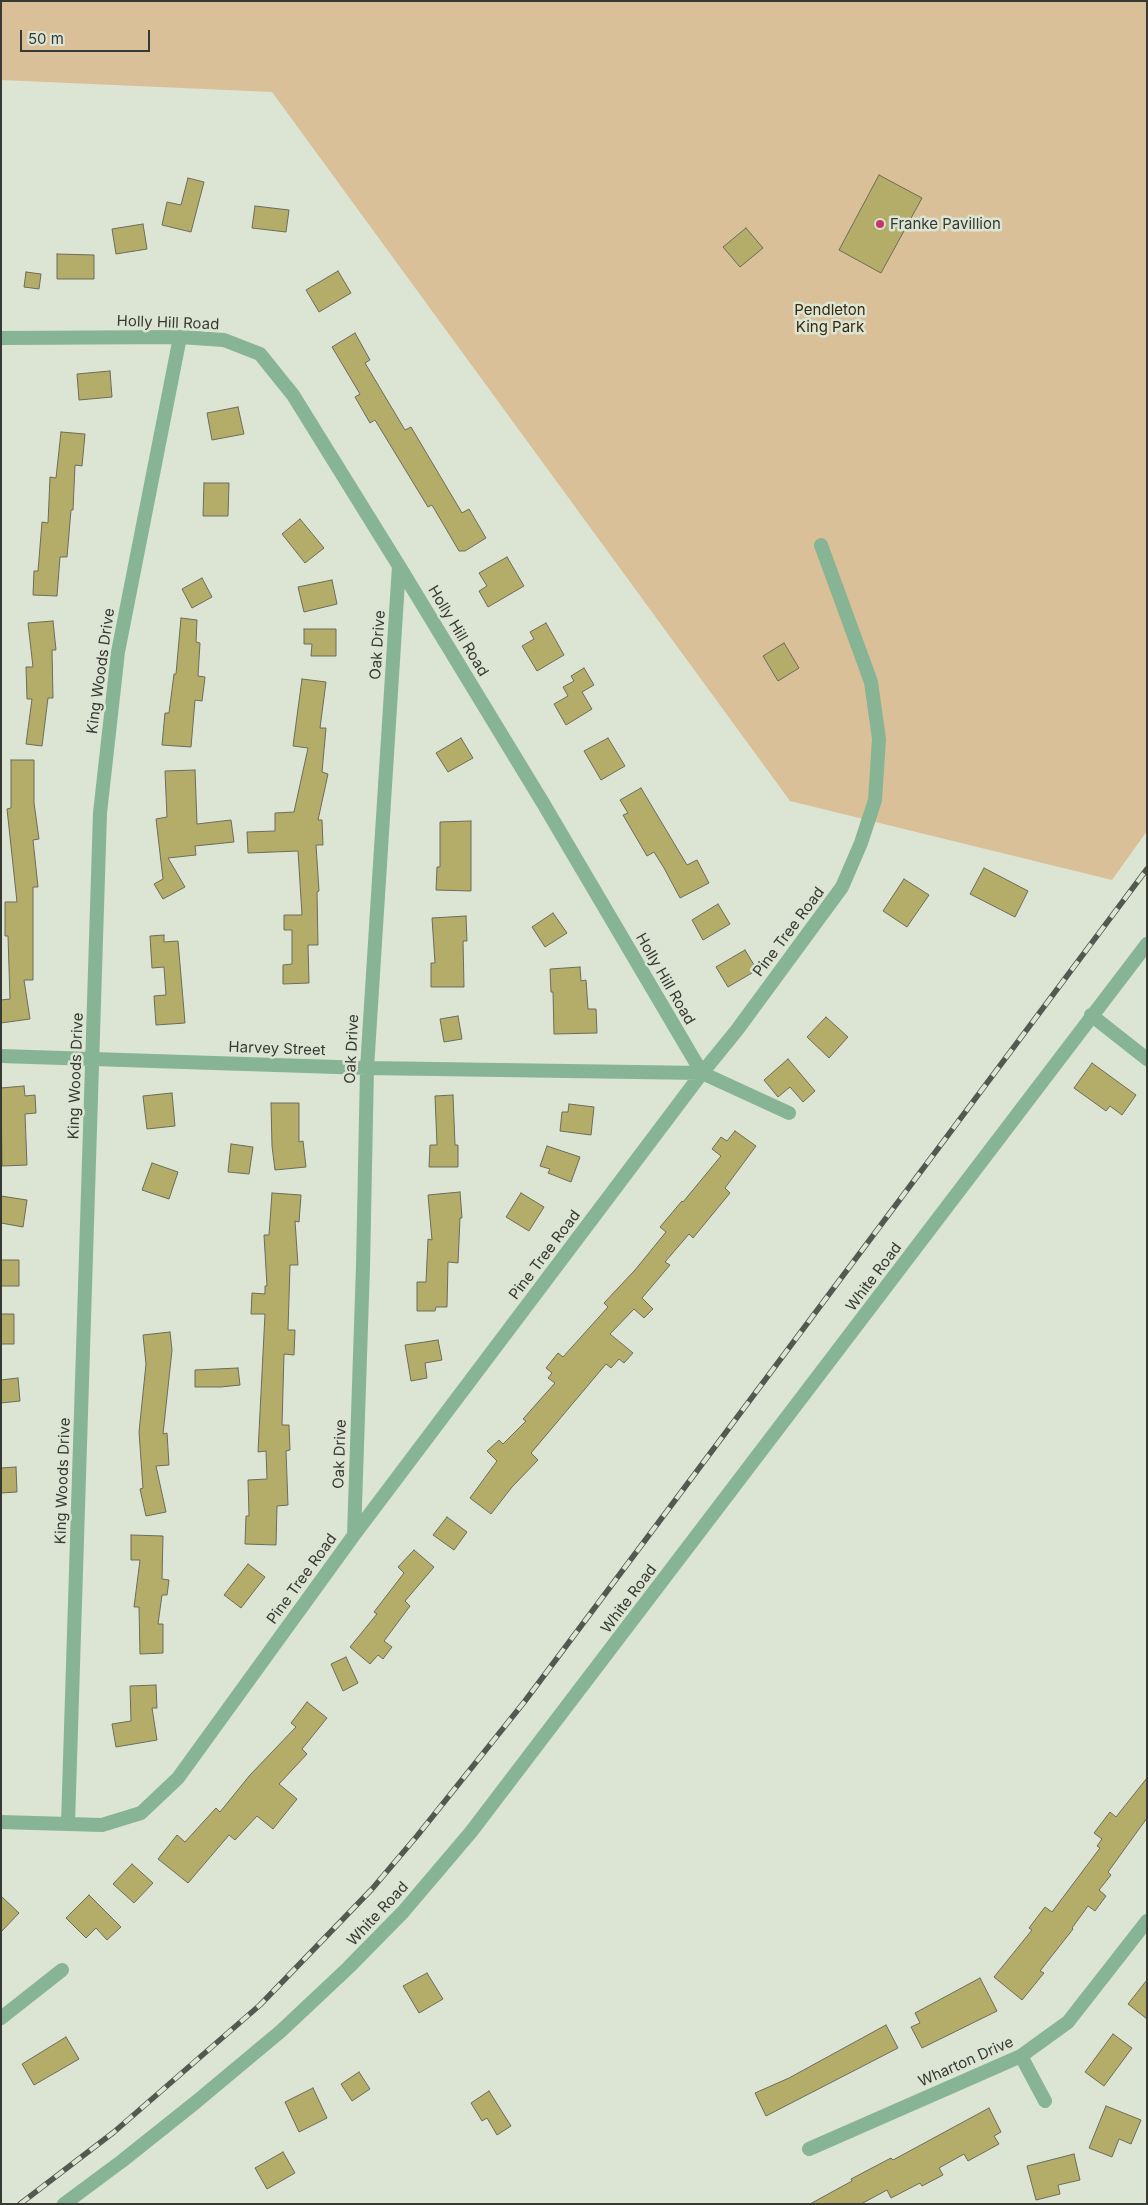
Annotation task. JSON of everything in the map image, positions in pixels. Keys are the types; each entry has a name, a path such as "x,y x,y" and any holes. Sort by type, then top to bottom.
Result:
{"street":[{"name":"Holly Hill Road","path":"1,338 180,337 224,340 260,354 292,395 400,566 548,811 702,1073"},
{"name":"King Woods Drive","path":"68,1823 100,812 118,652 180,337"},
{"name":"Pine Tree Road","path":"1,1822 102,1825 141,1813 178,1778 354,1535 702,1073 737,1030 788,958 796,952 842,887 861,843 875,800 879,739 871,682 821,545"},
{"name":"Oak Drive","path":"354,1535 363,1266 367,1068 400,566"},
{"name":"White Road","path":"64,2204 174,2120 281,2031 348,1968 403,1912 471,1832 878,1300 1091,1015 1147,944"},
{"path":"1091,1015 1147,1059"},
{"name":"Harvey Street","path":"1,1056 367,1068 702,1073"},
{"path":"702,1073 790,1113"},
{"name":"Wharton Drive","path":"809,2149 1021,2056 1068,2022 1147,1922"},
{"path":"1,2018 62,1970"},
{"path":"1021,2056 1045,2101"}],"green space":[{"name":"Pendleton King Park","path":"1,1 1147,1 1147,831 1112,880 790,801 272,92 1,80"}],"building":[{"name":"Franke Pavillion","path":"879,175 922,198 881,273 839,250"},
{"path":"188,178 204,182 191,232 162,225 167,202 181,205"},
{"path":"255,206 289,210 286,232 252,228"},
{"path":"143,224 147,249 116,254 112,229"},
{"path":"746,228 763,248 740,267 723,247"},
{"path":"57,254 94,255 94,279 57,279"},
{"path":"338,271 351,293 319,312 306,290"},
{"path":"26,272 41,274 39,289 24,287"},
{"path":"355,333 370,360 365,363 405,430 411,427 462,513 469,509 486,538 465,551 459,551 432,505 428,507 375,420 370,423 355,397 360,394 332,347"},
{"path":"110,371 112,397 79,400 77,374"},
{"path":"238,407 244,434 212,440 207,413"},
{"path":"61,432 85,434 82,466 75,465 73,510 71,510 67,557 60,557 57,596 33,595 34,571 38,571 42,522 48,523 50,477 56,478"},
{"path":"204,483 229,483 228,516 203,516"},
{"path":"300,519 324,548 305,563 282,534"},
{"path":"507,557 524,586 488,607 479,591 487,586 479,573"},
{"path":"202,578 212,597 192,608 182,589"},
{"path":"332,580 337,604 304,612 298,587"},
{"path":"181,618 197,620 196,642 200,643 198,676 205,677 202,701 195,700 191,747 162,745 165,713 169,713 174,674 176,674"},
{"path":"53,621 56,650 52,650 53,698 48,698 42,746 26,744 32,699 27,699 26,667 33,667 28,623"},
{"path":"546,623 564,655 537,671 522,646 534,639 530,632"},
{"path":"304,629 336,629 336,656 311,656 312,644 304,644"},
{"path":"784,643 799,668 778,681 763,656"},
{"path":"584,668 594,685 582,692 592,709 566,725 554,704 568,696 563,687 574,681 571,676"},
{"path":"302,679 326,682 320,728 326,728 322,772 328,774 318,820 322,820 323,845 316,845 319,891 317,892 318,945 308,945 309,983 283,984 283,965 292,964 292,930 284,930 284,915 302,915 298,851 248,853 247,832 275,831 275,813 294,812 308,748 293,746"},
{"path":"461,738 473,758 448,772 436,753"},
{"path":"608,738 625,766 601,780 584,751"},
{"path":"11,760 34,760 34,803 39,839 33,840 38,887 33,887 33,980 24,980 30,1019 1,1023 1,1000 10,999 8,936 5,936 5,902 17,902 7,809 11,808"},
{"path":"195,770 197,824 231,820 234,842 195,846 196,855 168,858 185,887 163,899 154,884 163,879 156,819 167,817 165,771"},
{"path":"641,788 687,865 697,860 709,883 680,898 654,852 647,856 623,815 628,813 620,800"},
{"path":"471,821 471,891 436,890 437,867 440,867 440,822"},
{"path":"984,868 1028,891 1015,917 970,894"},
{"path":"904,879 929,895 907,927 883,911"},
{"path":"718,904 730,924 703,940 692,920"},
{"path":"553,913 567,933 545,947 532,927"},
{"path":"466,916 467,941 463,941 464,987 431,987 431,963 435,963 432,918"},
{"path":"164,935 164,942 178,941 185,1023 156,1025 154,996 166,995 164,967 152,968 150,936"},
{"path":"745,950 757,970 728,987 716,967"},
{"path":"580,967 581,981 586,980 588,1009 596,1009 597,1033 554,1034 553,992 551,992 550,969"},
{"path":"458,1016 462,1039 444,1042 440,1019"},
{"path":"826,1017 848,1037 829,1058 807,1037"},
{"path":"788,1059 815,1091 803,1102 790,1087 778,1097 764,1080"},
{"path":"1092,1063 1136,1095 1122,1115 1110,1106 1106,1111 1074,1088"},
{"path":"24,1086 25,1096 35,1095 36,1113 25,1114 27,1165 2,1166 1,1088"},
{"path":"172,1093 175,1126 147,1129 143,1096"},
{"path":"453,1095 455,1145 458,1145 458,1167 429,1167 430,1145 437,1145 435,1096"},
{"path":"271,1103 299,1103 299,1142 303,1141 306,1167 275,1170 272,1146"},
{"path":"569,1104 594,1107 591,1135 560,1131 562,1112 568,1112"},
{"path":"735,1131 756,1146 725,1188 730,1193 693,1238 689,1234 665,1262 670,1265 642,1298 653,1309 644,1318 634,1309 610,1334 633,1353 624,1363 619,1359 611,1368 606,1364 531,1453 538,1460 512,1487 491,1514 470,1498 497,1461 487,1451 499,1440 503,1444 526,1421 523,1419 555,1383 548,1378 552,1373 546,1368 558,1353 563,1357 608,1307 604,1303 635,1270 666,1232 660,1227 721,1156 712,1149 721,1137 727,1141"},
{"path":"231,1144 253,1147 249,1174 228,1172"},
{"path":"547,1146 580,1157 571,1182 548,1173 550,1169 540,1166"},
{"path":"152,1163 178,1172 169,1199 142,1190"},
{"path":"460,1192 462,1218 460,1218 458,1263 448,1262 447,1307 436,1307 435,1311 417,1311 417,1282 426,1282 428,1239 432,1240 428,1195"},
{"path":"272,1193 301,1195 299,1222 295,1221 298,1265 290,1265 288,1330 295,1330 294,1355 284,1354 282,1425 289,1425 290,1450 286,1451 288,1505 277,1506 276,1545 245,1544 246,1516 249,1516 248,1480 267,1479 266,1451 258,1452 265,1314 251,1314 252,1293 265,1294 265,1286 267,1286 264,1235 269,1235"},
{"path":"521,1193 544,1207 529,1231 506,1217"},
{"path":"1,1196 27,1200 23,1227 1,1223"},
{"path":"1,1260 19,1260 19,1286 1,1286"},
{"path":"1,1314 14,1314 14,1344 1,1344"},
{"path":"170,1332 172,1350 163,1434 167,1433 169,1465 156,1466 166,1512 146,1516 140,1489 143,1488 139,1432 146,1364 143,1335"},
{"path":"438,1340 442,1360 425,1363 427,1378 411,1381 405,1345"},
{"path":"238,1368 240,1385 195,1387 195,1370"},
{"path":"18,1378 20,1401 1,1403 1,1380"},
{"path":"16,1467 17,1492 1,1493 1,1468"},
{"path":"447,1517 467,1532 454,1550 433,1535"},
{"path":"131,1535 163,1536 162,1579 169,1580 167,1595 162,1595 158,1624 163,1624 163,1653 140,1654 139,1607 134,1607 140,1560 131,1560"},
{"path":"414,1550 434,1567 405,1601 410,1606 384,1641 392,1647 383,1659 378,1655 370,1664 350,1647 377,1614 374,1612 404,1573 398,1567"},
{"path":"248,1564 265,1577 241,1608 224,1595"},
{"path":"346,1657 358,1683 343,1691 331,1664"},
{"path":"156,1685 157,1708 152,1708 157,1740 116,1747 112,1724 131,1721 130,1686"},
{"path":"307,1702 327,1718 302,1749 307,1754 279,1784 297,1799 273,1829 257,1816 235,1840 229,1835 188,1883 158,1859 177,1835 185,1842 216,1808 220,1812 250,1775 296,1727 291,1723"},
{"path":"1147,1778 1147,1818 1108,1872 1111,1875 1099,1890 1106,1896 1095,1911 1088,1906 1073,1929 1040,1971 1044,1973 1022,2000 994,1977 1032,1930 1029,1928 1045,1907 1052,1912 1100,1848 1097,1846 1102,1839 1094,1833 1110,1812 1116,1817"},
{"path":"132,1864 153,1883 134,1903 113,1884"},
{"path":"89,1895 121,1927 107,1940 96,1928 86,1938 66,1918"},
{"path":"1,1896 19,1913 1,1932"},
{"path":"427,1973 443,1999 419,2013 403,1986"},
{"path":"980,1978 997,2011 922,2048 911,2027 920,2023 915,2013"},
{"path":"1147,1980 1147,2019 1128,2004"},
{"path":"886,2025 898,2048 766,2116 755,2093 789,2078"},
{"path":"1113,2034 1132,2048 1104,2086 1085,2072"},
{"path":"66,2037 79,2059 34,2085 22,2064"},
{"path":"359,2072 370,2089 352,2101 341,2084"},
{"path":"313,2088 327,2118 299,2132 285,2102"},
{"path":"489,2091 511,2126 497,2135 487,2118 482,2121 471,2103"},
{"path":"1106,2106 1141,2120 1131,2144 1119,2139 1112,2157 1089,2148"},
{"path":"989,2108 1001,2132 994,2136 999,2144 968,2161 964,2154 939,2168 943,2175 922,2186 920,2183 891,2198 887,2190 861,2204 810,2204 852,2181 851,2179 891,2158 893,2160"},
{"path":"283,2152 295,2173 267,2189 255,2168"},
{"path":"1074,2154 1080,2180 1058,2185 1060,2194 1036,2200 1027,2166"}],"railway":[{"path":"20,2204 114,2132 260,2005 372,1889 417,1836 525,1701 1147,869"}],"place":[{"name":"Franke Pavillion","path":"880,224"}]}
